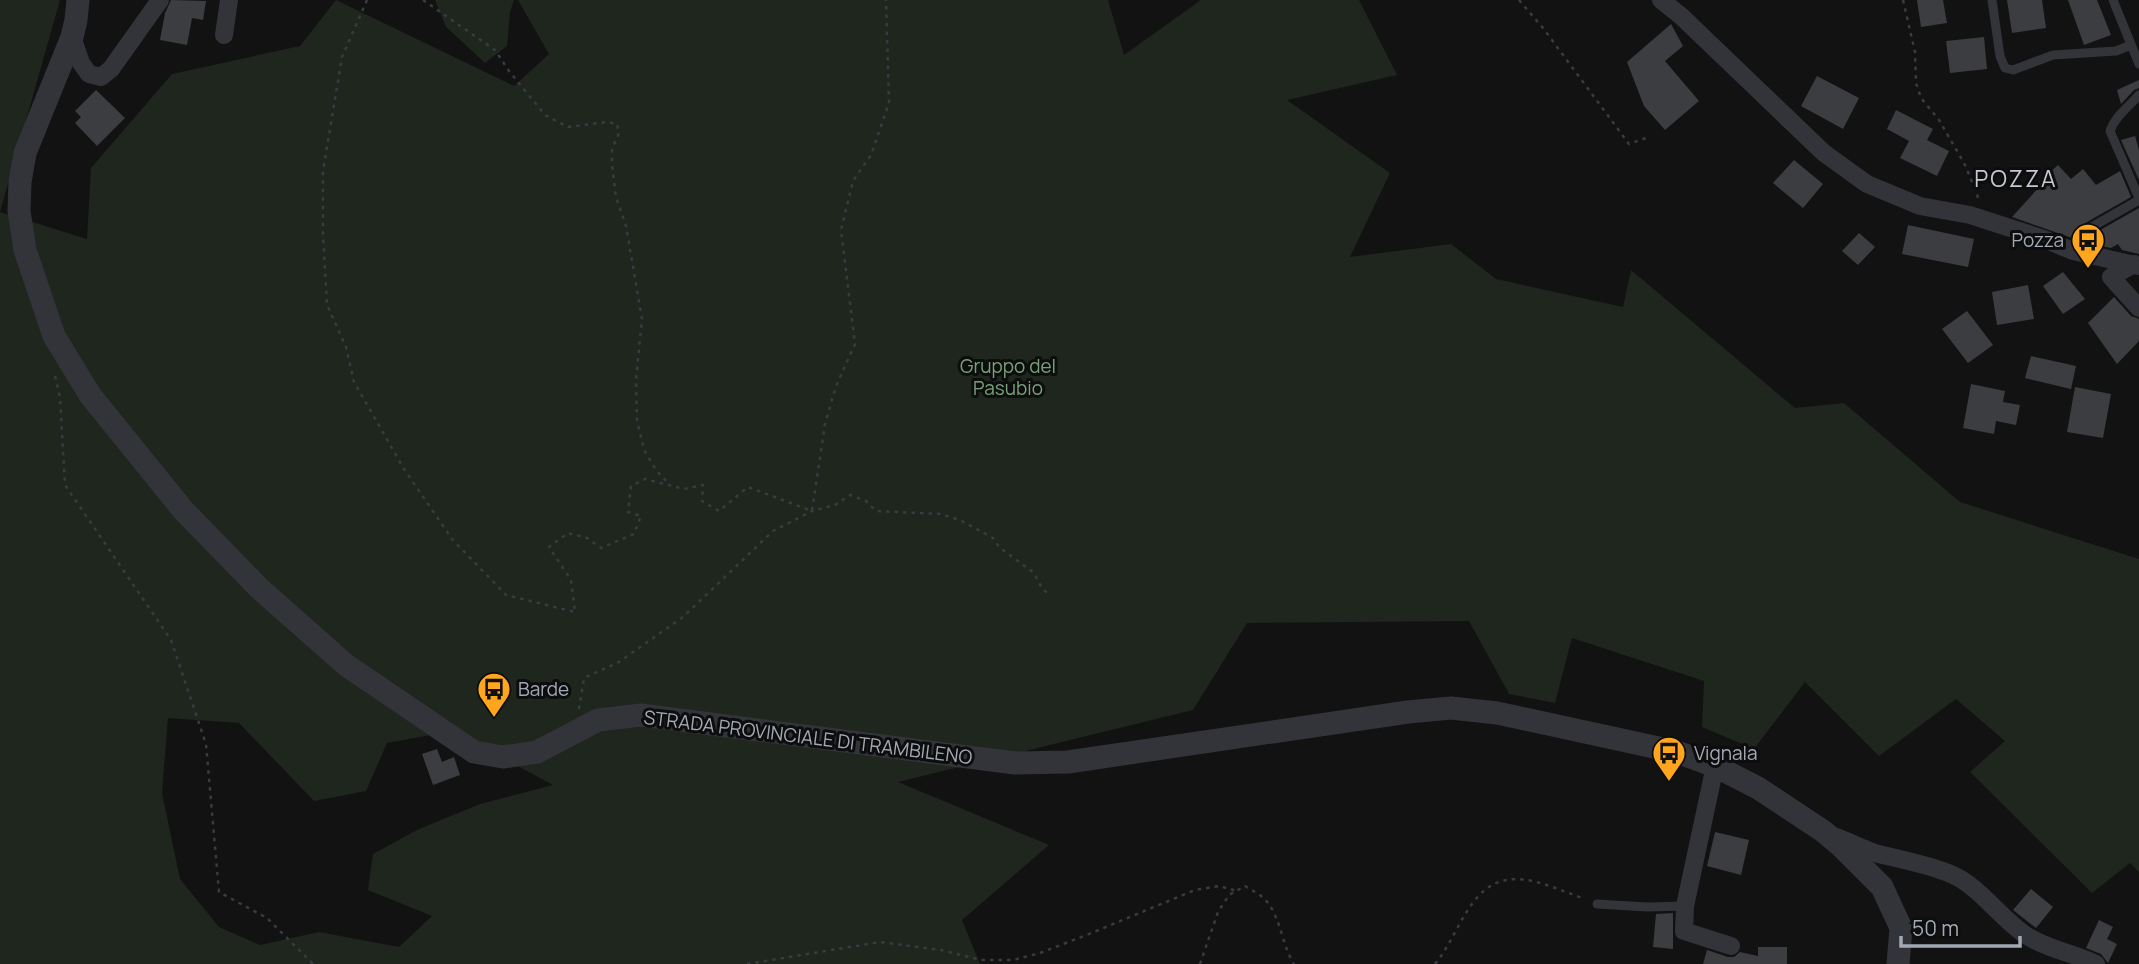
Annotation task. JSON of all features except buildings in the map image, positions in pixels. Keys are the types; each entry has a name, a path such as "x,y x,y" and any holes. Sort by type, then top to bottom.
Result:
{"street":[{"name":"STRADA PROVINCIALE DI TRAMBILENO","path":"78,0 72,37 25,153 20,183 19,211 25,250 54,336 90,395 183,510 259,588 346,665 474,752 503,758 537,752 598,720 641,715 1015,763 1068,762 1394,714 1451,708 1497,713 1677,752 1715,766 1758,788 1823,831 1882,887 1901,928 1898,964"},
{"path":"72,37 81,63 89,74 101,77 111,69 160,0"},
{"path":"225,34 229,0"},
{"path":"1661,0 1824,153 1867,184 1920,206 1970,215 2073,251 2137,265"},
{"path":"2137,265 2110,277 2139,308"},
{"path":"1715,766 1685,906 1684,931 1731,946"},
{"path":"1823,831 1875,852 1916,862 1955,876 1997,908 2025,935 2050,948 2096,964"}],"lane":[{"path":"1992,0 2000,56 2005,68 2013,70 2053,55 2116,51 2131,45"},
{"path":"2113,0 2139,64"},
{"path":"2073,251 2083,232 2139,199 2136,179 2110,131 2114,120 2129,108 2139,95"},
{"path":"1597,904 1685,906"}],"path":[{"path":"367,0 341,57 323,171 327,305 346,347 354,382 404,469 452,539 506,596 575,612 571,580 549,547 568,533 587,538 601,548 634,534 641,516 628,512 631,486 645,479 684,489 703,485 702,501 719,511 748,487 812,511"},
{"path":"423,0 495,50 545,115 568,127 607,122 617,124 620,133 612,149 612,165 642,319 636,366 637,420 644,450 656,470 670,485"},
{"path":"812,511 825,424 836,386 855,344 841,230 853,181 871,155 889,103 886,0"},
{"path":"1519,0 1629,144 1646,138"},
{"path":"1903,0 1915,52 1916,83 1921,98 1939,120 1964,163 1977,193 1980,219"},
{"path":"53,370 60,397 65,485 171,640 206,744 219,892 267,918 313,964"},
{"path":"575,732 584,677 619,662 684,617 773,531 812,511 835,505 850,495 866,501 876,511 940,514 960,520 993,538 999,547 1034,573 1048,594"},
{"path":"1435,964 1473,903 1492,883 1508,878 1527,879 1597,904"},
{"path":"747,964 880,942 906,944 981,960 1013,960 1040,953 1195,890 1219,886 1237,891"},
{"path":"1200,964 1218,912 1229,895 1245,886 1268,903 1293,964"}],"green space":[{"path":"0,0 60,0 0,212"},
{"name":"Gruppo del Pasubio","path":"336,0 514,86 549,54 518,0 1108,0 1124,55 1201,0 1359,0 1397,75 1287,100 1390,173 1350,257 1451,244 1496,279 1623,307 1631,270 1795,408 1844,403 1960,502 2139,559 2139,872 2130,863 2092,893 1970,772 2005,741 1956,699 1879,756 1805,682 1754,749 1702,727 1704,681 1572,638 1555,703 1509,694 1469,621 1247,623 1193,710 898,782 1049,845 962,920 980,964 0,964 0,212 87,239 91,168 172,74 300,46","holes":["168,718 239,723 314,801 366,791 387,743 453,731 553,785 480,804 417,830 373,854 368,890 432,916 399,947 319,932 260,945 219,927 180,879 162,793"]},
{"path":"435,0 514,0 510,12 507,46 485,63 446,27"}],"place":[{"name":"Pozza","path":"2088,270"},
{"name":"Barde","path":"494,719"},
{"name":"Vignala","path":"1669,783"}],"district":[{"name":"POZZA","path":"2016,178"}]}
